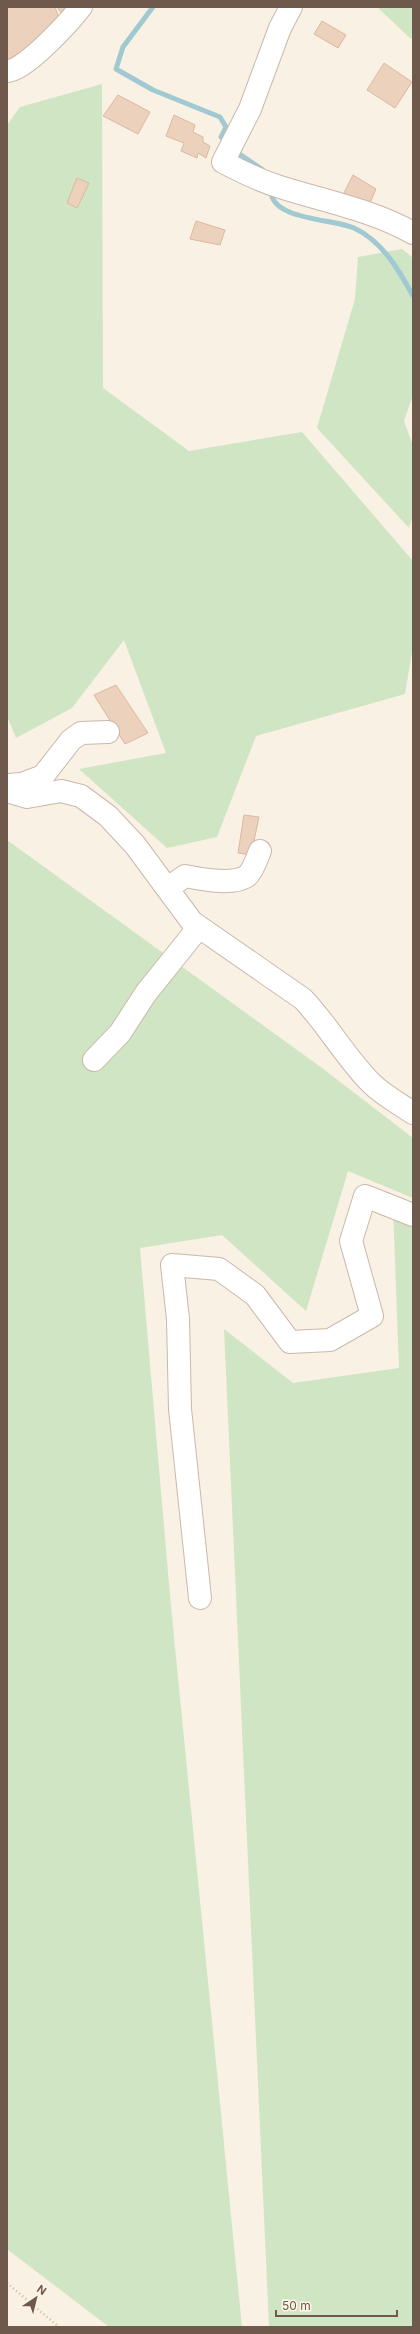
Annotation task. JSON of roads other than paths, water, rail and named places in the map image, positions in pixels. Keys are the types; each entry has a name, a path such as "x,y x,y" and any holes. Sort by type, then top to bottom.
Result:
{"street":[{"path":"7,71 23,64 47,44 81,7"},
{"path":"291,7 280,28 255,97 235,142 223,162 252,177 279,187 382,218 413,233"},
{"path":"7,785 22,784 43,776 68,744 82,732 108,732"},
{"path":"7,791 27,797 61,791 80,796 108,816 135,845 192,922 303,999 371,1084 386,1096 413,1113"},
{"path":"168,888 185,876 218,881 238,879 247,876 260,851"},
{"path":"94,1060 120,1033 146,992 199,927"},
{"path":"200,1598 180,1409 178,1319 172,1266 219,1269 255,1295 290,1342 330,1340 372,1316 351,1241 365,1196 413,1215"}],"waterway":[{"path":"153,7 123,47 116,69 153,90 220,117 226,127 221,137 227,143"},
{"path":"235,151 263,170"},
{"path":"271,190 273,200 281,207 292,213 345,225 354,228 373,240 396,266 413,296"}]}
